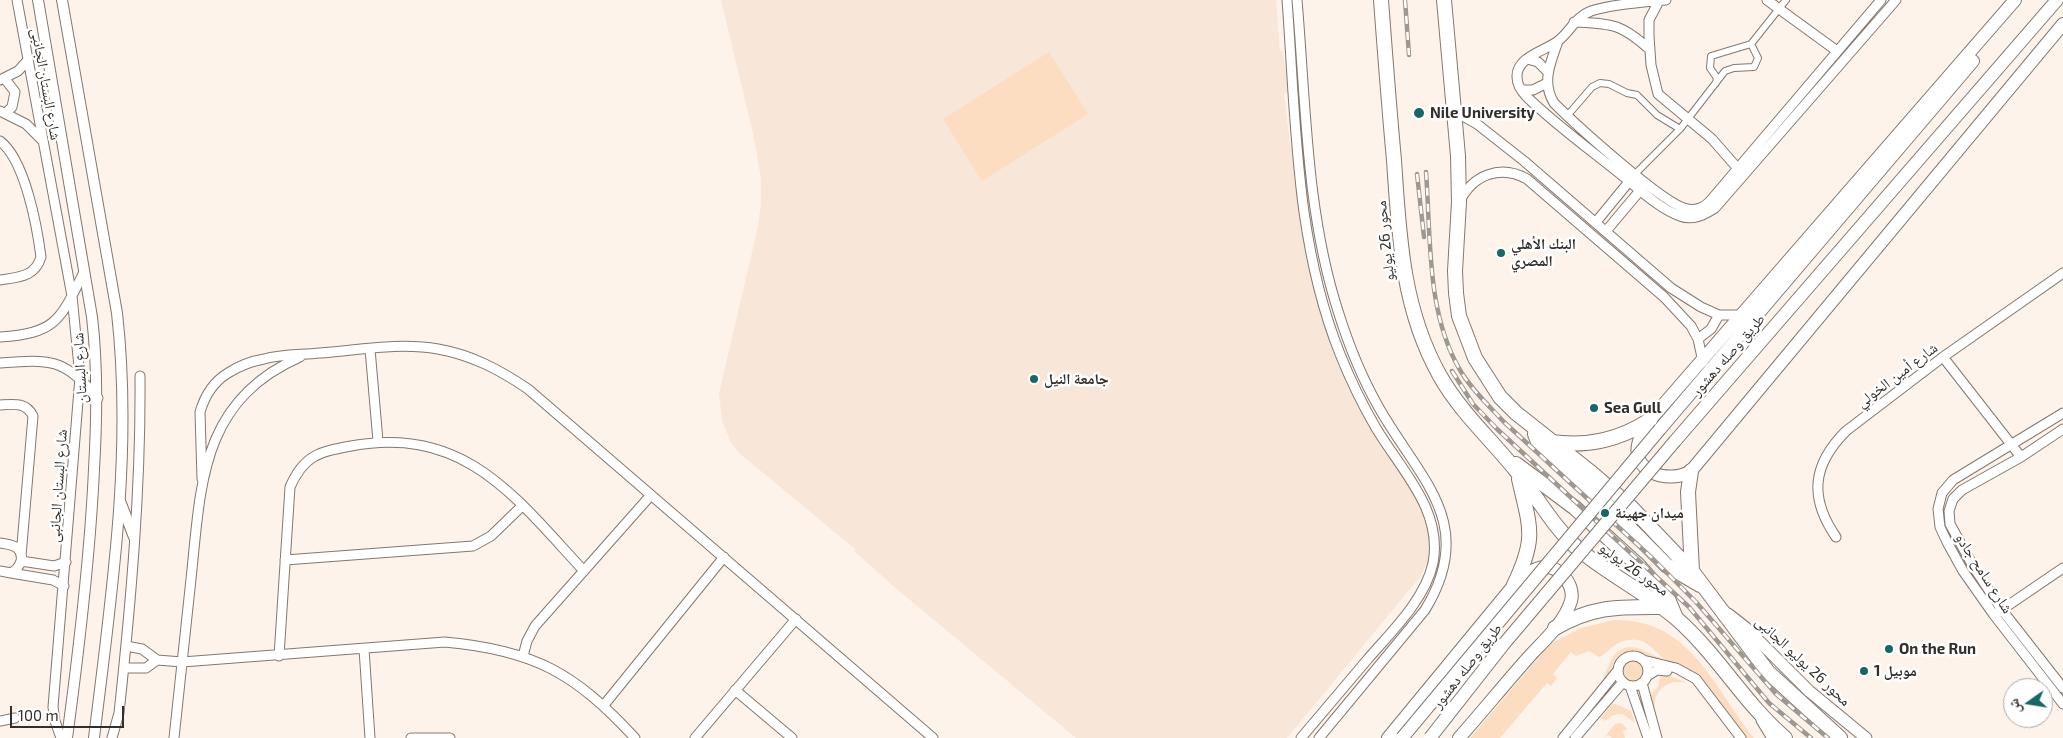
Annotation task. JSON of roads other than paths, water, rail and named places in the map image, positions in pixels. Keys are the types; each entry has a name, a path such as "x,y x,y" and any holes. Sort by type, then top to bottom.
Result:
{"highway":[{"name":"محور 26 يوليو","path":"1381,0 1400,244 1409,299 1428,352 1440,376 1472,422 1518,473 1548,516 1577,548 1676,618 1712,654 1756,710 1785,738"},
{"name":"محور 26 يوليو","path":"1444,0 1460,202 1456,286 1459,316 1466,338 1487,378 1505,402 1532,427 1631,507 1692,571 1717,607 1768,672 1840,738"},
{"path":"1551,442 1566,444 1596,443 1624,435 1650,420"},
{"name":"محور 26 يوليو","path":"1532,427 1538,442 1547,452 1601,499 1666,565 1703,586"},
{"name":"محور 26 يوليو","path":"1499,452 1575,508 1639,566 1668,599 1676,618"},
{"path":"1691,471 1688,492 1692,571"},
{"path":"1514,585 1526,561 1531,533 1518,473"},
{"path":"1555,628 1590,611 1622,607 1659,607"}],"main road":[{"path":"2014,0 1703,362 1650,420 1639,441 1638,447 1640,458 1646,468 1655,475 1670,479 1691,471 2063,24"},
{"name":"طريق وصله دهشور","path":"1402,738 1654,437 2025,0"},
{"name":"طريق وصله دهشور","path":"1430,738 1503,645 1668,449 2057,0"},
{"path":"1388,738 1514,585 1536,568 1552,568 1564,577 1570,586 1572,597 1555,628 1461,736"},
{"name":"محور 26 يوليو الجانبى","path":"1717,607 1746,628 1809,692 1866,738"},
{"path":"1756,710 1773,738"}],"street":[{"name":"شارع البستان الجانبى","path":"17,0 72,296 80,377 53,707 55,721 62,738"},
{"name":"شارع البستان","path":"38,0 97,357 98,398 92,513 81,630 67,738"},
{"path":"62,0 118,322 122,355 122,411 118,498 110,600 94,738"},
{"path":"1286,0 1301,201 1312,260 1323,304 1340,354 1359,398 1428,511 1435,546 1432,564 1417,599 1301,738"},
{"path":"1298,0 1318,226 1327,272 1338,312 1352,350 1376,404 1436,496 1444,517 1447,534 1443,572 1436,592 1425,610 1319,738"},
{"path":"1666,0 1594,10 1574,22 1558,41 1527,59 1518,70 1516,76 1522,90 1632,178 1680,207 1694,210 1711,200 1740,171 1839,67 1896,0"},
{"path":"1767,0 1837,51"},
{"path":"1716,83 1717,78 1710,68 1711,56 1751,44 1786,0"},
{"path":"1740,171 1849,35 1880,0"},
{"path":"1659,1 1649,20 1649,49 1658,94 1712,139 1740,171"},
{"path":"1574,22 1616,25 1626,30 1649,49"},
{"path":"1849,35 1852,41 1859,43"},
{"path":"1558,41 1548,72 1547,83 1551,98 1567,116 1632,178"},
{"path":"1596,222 1632,178 1688,120 1725,72 1734,68 1754,66 1758,58 1751,44"},
{"path":"1527,59 1538,62 1548,72"},
{"path":"3,79 18,71 28,60"},
{"path":"1830,60 1835,61 1839,67"},
{"path":"1292,66 1303,66"},
{"path":"3,79 12,84 16,92 12,108 3,112"},
{"path":"1293,80 1304,80"},
{"path":"1522,90 1533,90 1547,83"},
{"path":"1567,116 1592,87 1600,83 1609,84 1627,93 1637,95 1657,115 1680,129"},
{"path":"1454,111 1477,124 1524,161 1672,288 1701,307 1719,314 1742,315"},
{"path":"3,112 26,124 42,140"},
{"path":"0,141 13,155 21,169 41,257 38,266 30,274 0,280"},
{"path":"1515,174 1524,161"},
{"path":"1460,202 1470,185 1486,175 1496,172 1515,174 1527,180 1664,297 1692,326 1698,338 1703,362"},
{"path":"1606,231 1643,186"},
{"path":"0,337 41,331 55,322 72,296 84,272"},
{"name":"شارع أمين الخولي","path":"1836,537 1825,521 1818,502 1818,482 1822,462 1832,445 1846,431 1943,357 2063,273"},
{"path":"1664,297 1672,288"},
{"path":"1698,338 1711,329 1719,314"},
{"path":"174,738 202,479 200,412 203,402 213,386 228,373 245,364 282,355 305,355 404,346 438,349 470,357 500,370 528,389 933,738"},
{"path":"370,349 378,441"},
{"path":"202,479 216,436 242,398 277,368 305,355"},
{"path":"1943,357 2021,457"},
{"path":"0,364 41,360 55,363 80,377 98,398"},
{"path":"112,738 119,713 126,646 140,439 140,376"},
{"path":"0,404 25,406 33,416 21,559 19,566 11,573"},
{"name":"شارع سامح جادو","path":"2063,413 1952,480 1942,493 1938,510 1940,527 1963,571 2063,688"},
{"name":"شارع سامح جادو","path":"2062,701 1998,612 1950,524 1949,511 1954,499 1962,490 2021,457 2063,429"},
{"path":"279,656 290,487 296,473 306,461 320,452 378,441 410,443 441,450 463,460 497,480 584,571"},
{"path":"523,656 527,640 535,626 651,495"},
{"path":"118,498 134,537"},
{"path":"285,560 473,546 492,536 522,506"},
{"path":"2,544 16,547 21,559"},
{"path":"604,705 724,558"},
{"path":"21,559 54,566 66,562"},
{"path":"1998,612 2063,568"},
{"path":"0,571 53,580 64,586"},
{"path":"694,738 796,619"},
{"path":"126,646 142,649 157,660 182,662 444,642 484,646 523,656 567,676 604,705 635,738"},
{"path":"364,649 370,738"},
{"path":"1563,738 1618,670 1621,662 1627,657 1636,656 1643,660 1676,668 1689,674 1701,686 1741,738"},
{"path":"124,668 146,668 157,660"},
{"path":"1643,660 1648,667 1644,697 1657,738"},
{"path":"1618,670 1626,684 1648,738"},
{"path":"1575,738 1626,684 1645,679 1654,671 1661,670 1686,678 1698,689 1735,738"},
{"path":"735,690 792,738"},
{"path":"0,721 15,718"},
{"path":"411,738 450,738"}],"railway":[{"path":"1405,0 1409,55"},
{"path":"1426,172 1432,274 1436,299 1441,324 1449,348 1464,377 1504,422 1651,557 1696,602 1776,694 1828,738"},
{"path":"1417,174 1424,237"},
{"path":"1452,371 1473,404 1497,429 1689,607 1769,703 1811,738"}],"place":[{"name":"Nile University","path":"1419,113"},
{"name":"البنك الأهلي المصري","path":"1501,253"},
{"name":"جامعة النيل","path":"1034,379"},
{"name":"Sea Gull","path":"1594,408"},
{"name":"ميدان جهينة","path":"1605,513"},
{"name":"On the Run","path":"1889,649"},
{"name":"موبيل 1","path":"1864,671"}]}
